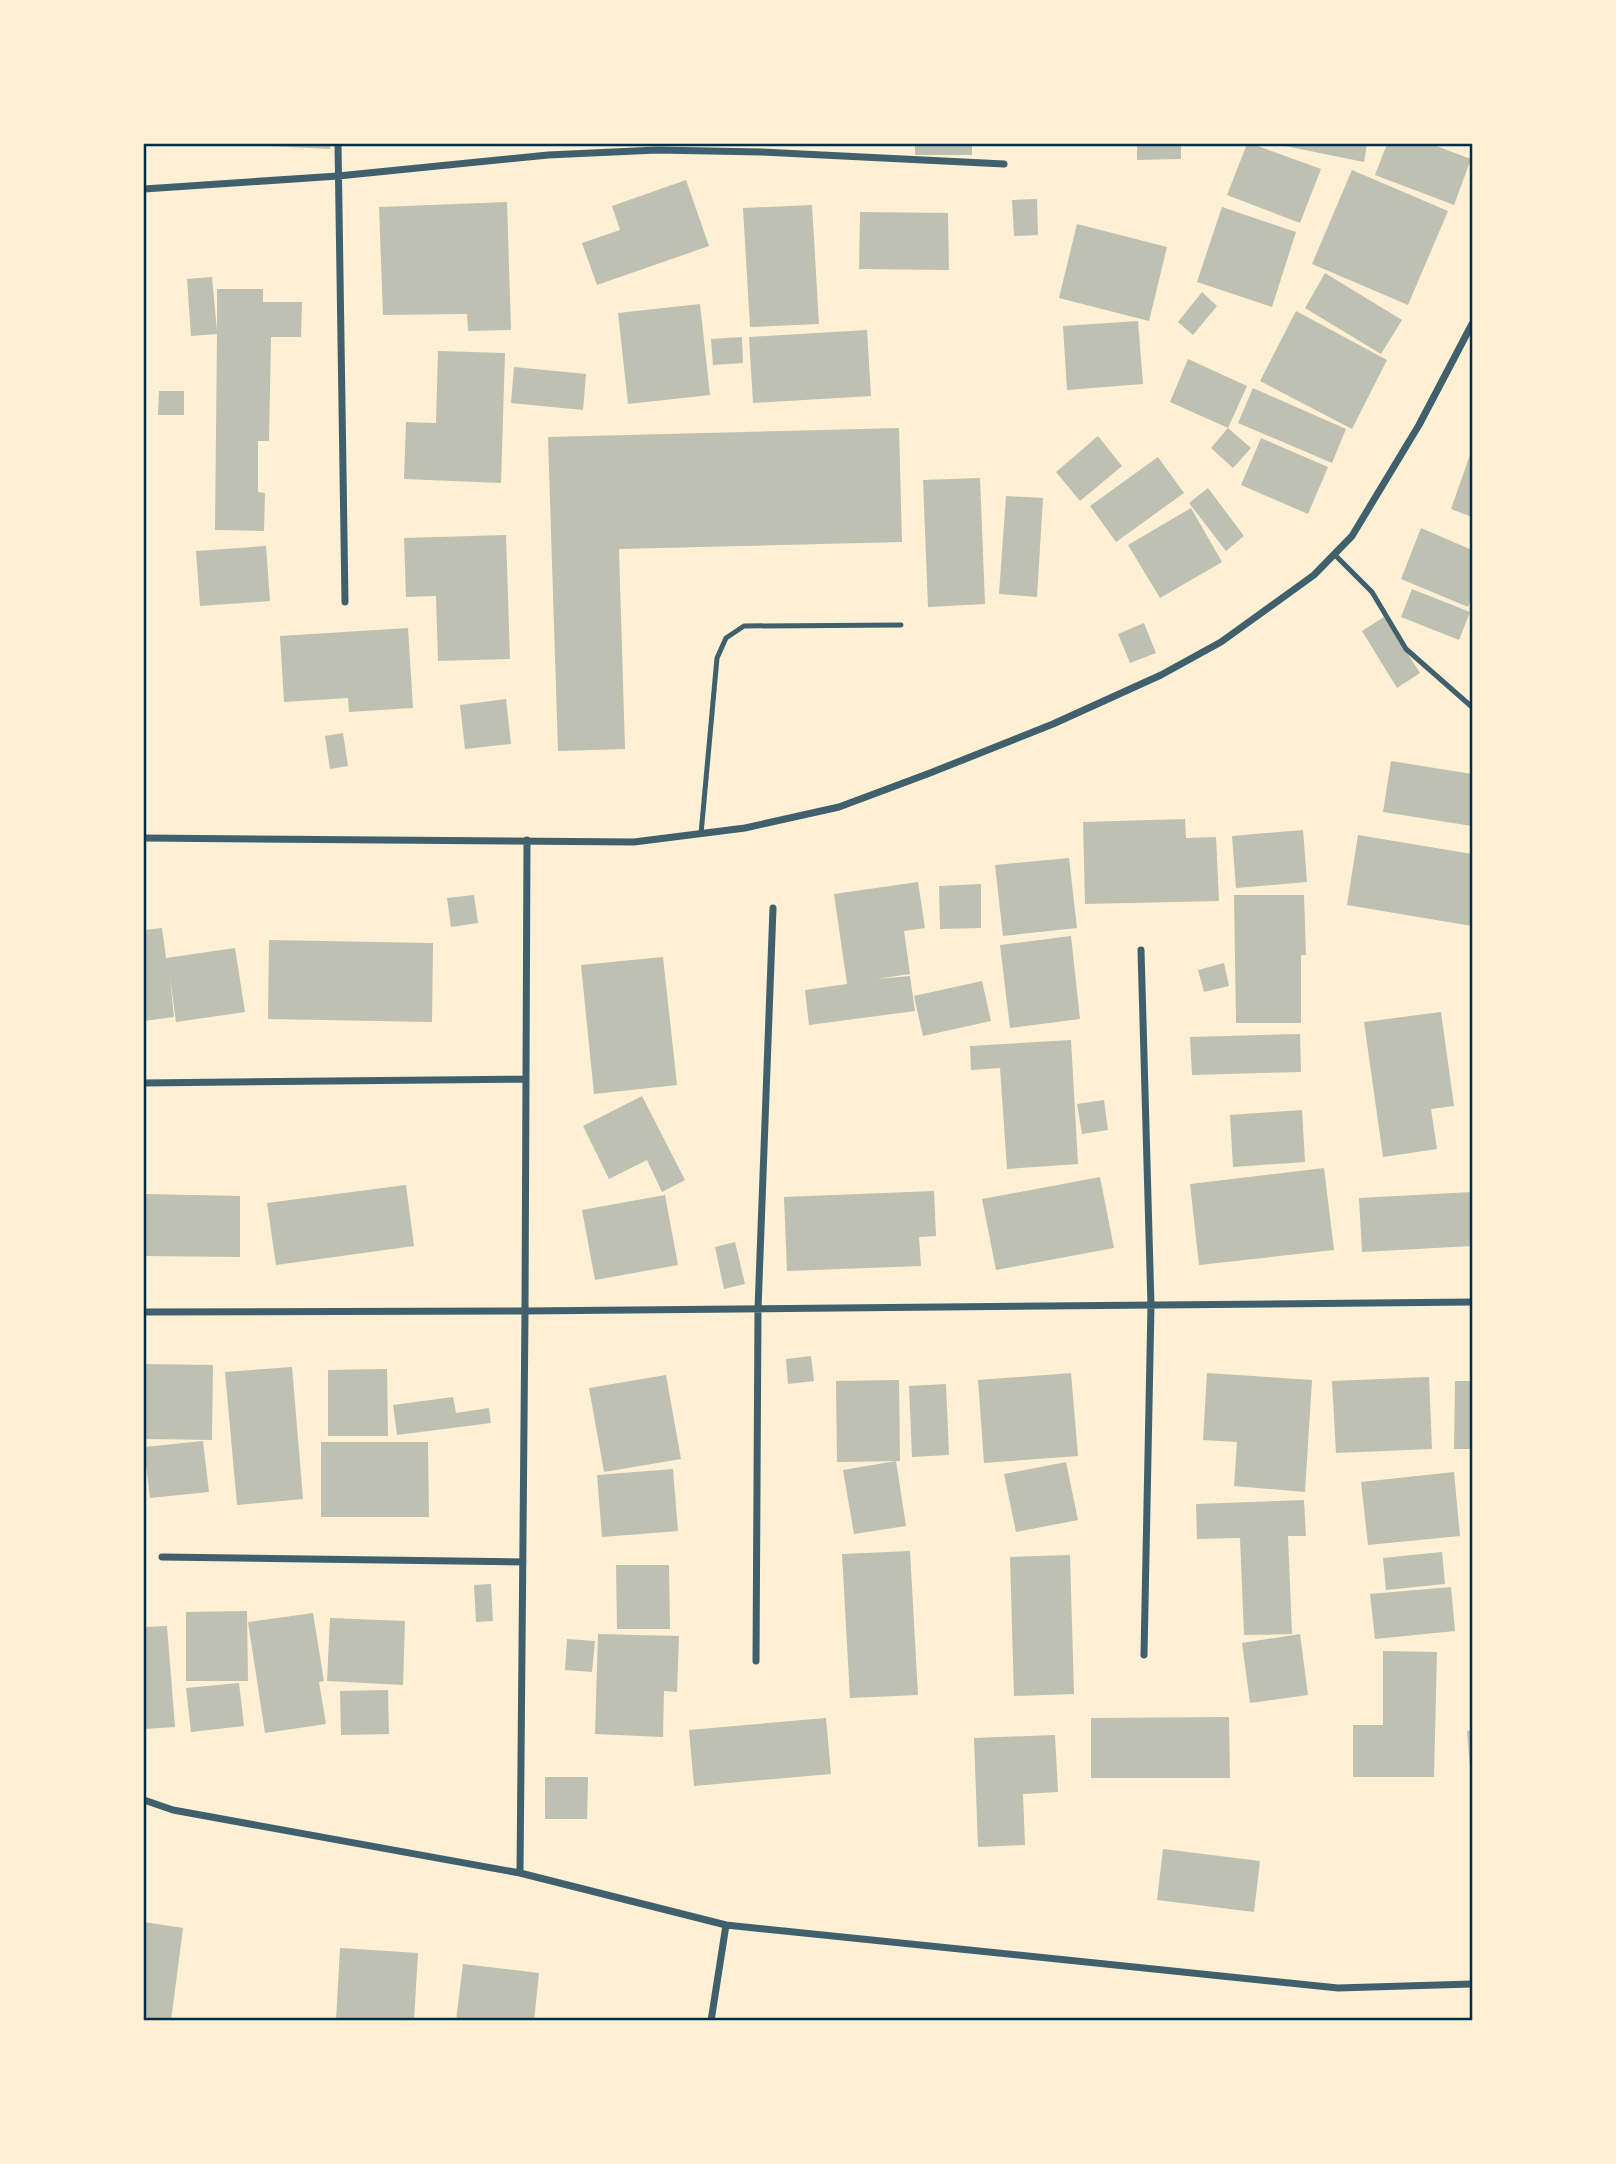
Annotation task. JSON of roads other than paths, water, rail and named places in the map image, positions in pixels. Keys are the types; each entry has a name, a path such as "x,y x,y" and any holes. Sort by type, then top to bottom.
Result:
{"street":[{"path":"338,144 345,602"},
{"path":"144,189 338,176 548,155 657,150 761,152 1004,164"},
{"path":"144,838 634,842 746,828 839,807 1053,724 1161,675 1221,642 1314,575 1352,536 1419,425 1472,324"},
{"path":"520,1872 527,840"},
{"path":"755,1661 758,1309 773,908"},
{"path":"1141,950 1151,1305 1144,1655"},
{"path":"144,1083 526,1079"},
{"path":"144,1312 1472,1302"},
{"path":"162,1557 523,1562"},
{"path":"144,1800 173,1810 520,1872 726,1925 1338,1988 1472,1984"},
{"path":"711,2021 726,1925"}],"lane":[{"path":"1334,554 1372,592 1406,649 1472,707"},
{"path":"701,834 717,658 726,638 744,626 901,625"}]}
